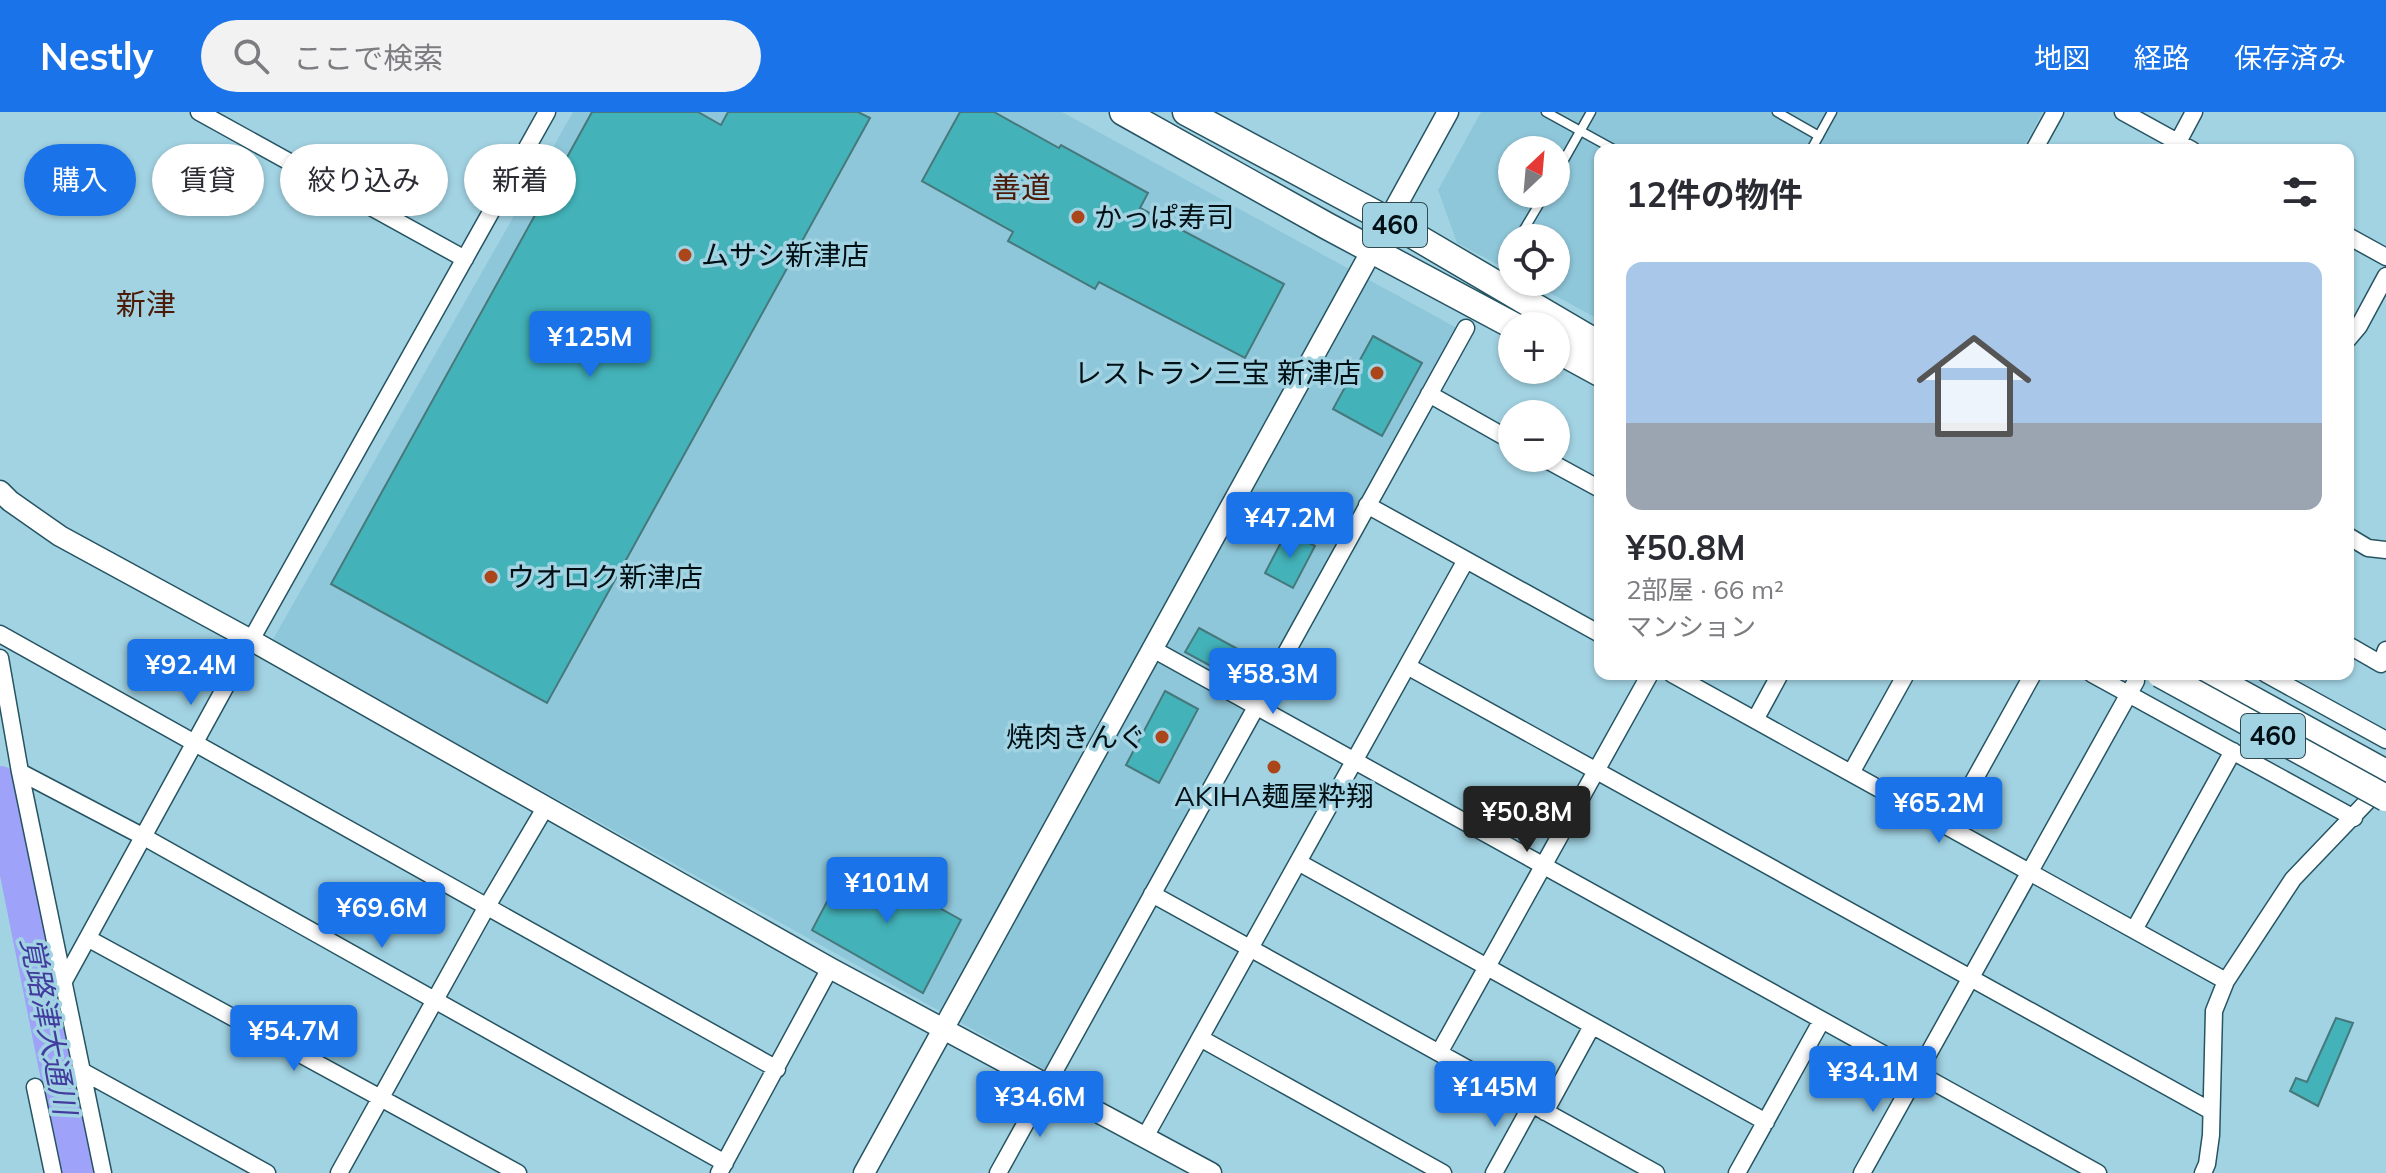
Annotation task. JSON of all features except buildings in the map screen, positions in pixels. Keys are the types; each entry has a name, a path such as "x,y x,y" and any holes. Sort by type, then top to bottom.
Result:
{"highway":[{"name":"460","path":"1123,112 1498,317"},
{"name":"460","path":"1186,112 1389,221 1594,341"},
{"path":"1570,357 1594,370"},
{"name":"460","path":"2217,680 2386,773"},
{"name":"460","path":"2142,684 2386,798"}],"street":[{"path":"199,112 465,259"},
{"path":"64,981 547,112"},
{"path":"864,1173 1448,112"},
{"path":"2038,144 2055,112"},
{"path":"2123,112 2181,144"},
{"path":"2186,144 2194,112"},
{"path":"2354,239 2386,257"},
{"path":"2354,332 2386,276"},
{"path":"998,1173 1466,328"},
{"path":"1429,394 1498,433"},
{"path":"1569,472 1594,486"},
{"path":"0,491 60,536 251,640 830,968 1211,1173"},
{"path":"1367,505 1594,631"},
{"path":"2354,540 2368,548 2386,550"},
{"path":"1145,1137 1466,560"},
{"path":"0,634 777,1069"},
{"path":"1151,648 2098,1173"},
{"path":"2354,648 2381,664 2386,650"},
{"path":"0,658 20,772 103,1173"},
{"path":"1407,666 2211,1111"},
{"path":"1439,1053 1647,680"},
{"path":"1683,680 2226,981"},
{"path":"1755,720 1777,680"},
{"path":"1851,773 1903,680"},
{"path":"1948,827 2030,680"},
{"path":"2122,680 2142,684 2233,751 2354,818"},
{"path":"2277,680 2386,740"},
{"path":"1867,1171 2031,873 2142,684"},
{"path":"2134,930 2233,751"},
{"path":"20,772 144,837 722,1168 830,968"},
{"path":"2203,1173 2211,1135 2214,1011 2226,981 2293,879 2386,781"},
{"path":"339,1173 545,808"},
{"path":"1298,862 1766,1122"},
{"path":"1152,894 1656,1173"},
{"path":"89,939 518,1173"},
{"path":"1737,1173 1822,1020"},
{"path":"1494,1173 1592,1026"},
{"path":"1200,1038 1443,1173"},
{"path":"80,1070 267,1173"},
{"path":"35,1087 53,1173"}],"lane":[{"path":"1546,112 1604,144"},
{"path":"1570,150 1591,112"},
{"path":"1777,112 1819,136"},
{"path":"1814,144 1832,112"}],"shaded area":[{"path":"573,112 1062,112 1457,328 1046,1070 272,641 514,216 576,216 576,144 555,144"},
{"path":"1481,112 2043,112 2025,144 1594,144 1594,317 1556,296 1570,296 1570,224 1498,224 1498,265 1457,243 1438,190"}],"waterway":[{"name":"覚路津大通川","path":"0,784 78,1173"}],"place":[{"name":"かっぱ寿司","path":"1078,217"},
{"name":"ムサシ新津店","path":"685,255"},
{"name":"レストラン三宝 新津店","path":"1377,373"},
{"name":"ウオロク新津店","path":"491,577"},
{"name":"焼肉きんぐ","path":"1162,737"},
{"name":"AKIHA麺屋粋翔","path":"1274,767"}],"district":[{"name":"善道","path":"1021,188"},
{"name":"新津","path":"146,305"}]}
